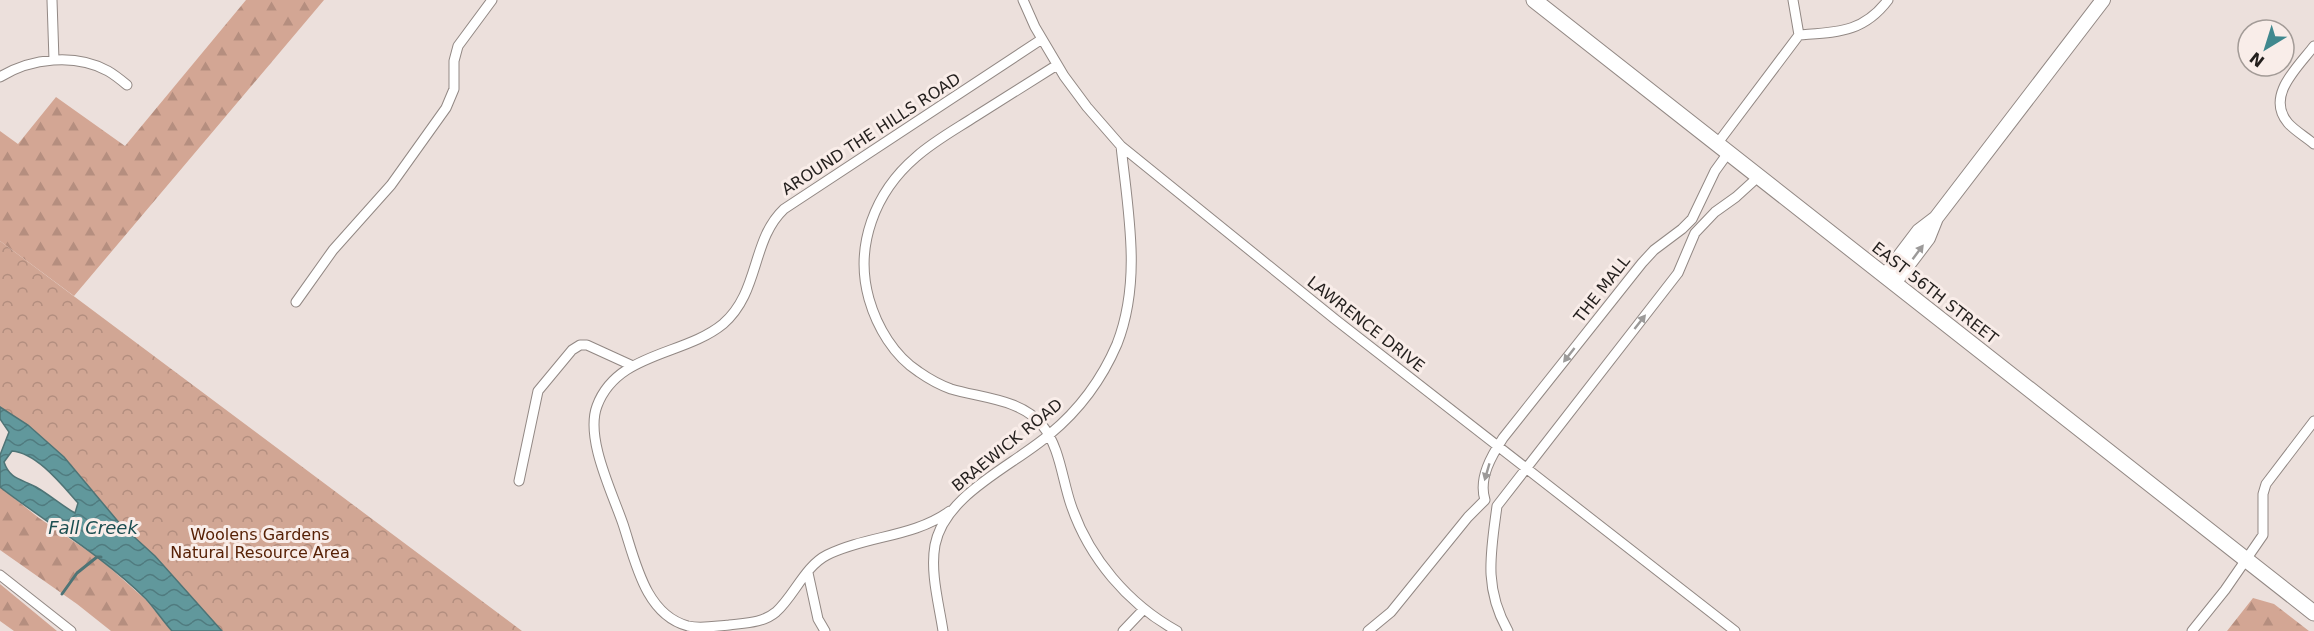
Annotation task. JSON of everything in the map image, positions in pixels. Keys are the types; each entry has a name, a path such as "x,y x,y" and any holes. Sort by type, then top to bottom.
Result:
{"main road":[{"name":"EAST 56TH STREET","path":"1534,0 2314,613"},
{"path":"1889,280 1928,238 1936,218 2103,0"}],"street":[{"path":"52,0 54,60"},
{"path":"296,302 333,250 391,185 446,108 454,89 454,61 458,46 492,0"},
{"name":"LAWRENCE DRIVE","path":"1023,0 1057,65 1087,107 1121,146 1248,250 1735,631"},
{"path":"1793,0 1799,34 1853,29 1872,18 1888,0"},
{"name":"THE MALL","path":"1485,500 1483,492 1485,474 1498,446 1642,263 1654,250 1689,222 1702,201 1723,149 1799,34"},
{"name":"AROUND THE HILLS ROAD","path":"950,511 916,529 865,541 828,555 816,563 778,610 761,620 696,627 671,619 656,605 639,571 594,436 594,419 601,398 611,384 633,366 652,356 702,337 727,320 747,293 769,230 784,209 1042,39"},
{"path":"2314,46 2280,94 2280,108 2287,122 2314,144"},
{"path":"0,77 24,66 54,60 89,63 109,72 127,85"},
{"path":"1057,65 931,145 905,167 888,188 873,214 865,242 863,267 868,296 878,324 894,348 911,367 930,380 1018,407 1038,420 1054,446 1071,506 1088,541 1114,579 1144,609 1177,631"},
{"name":"BRAEWICK ROAD","path":"943,631 934,556 939,532 950,511 979,486 1049,435 1071,415 1097,382 1110,360 1125,320 1131,287 1132,256 1121,146"},
{"path":"1508,631 1497,604 1491,575 1490,545 1497,506 1678,273 1690,242 1698,229 1758,177"},
{"path":"1702,201 1715,212"},
{"path":"1689,222 1698,229"},
{"path":"519,481 536,394 572,350 580,345 587,345 633,366"},
{"path":"2192,631 2263,535 2263,494 2266,483 2314,421"},
{"path":"1368,631 1391,612 1468,517 1485,500 1497,506"},
{"path":"808,573 818,619 825,631"},
{"path":"0,575 71,631"},
{"path":"1123,631 1144,609"}],"green space":[{"path":"246,0 324,0 74,296 0,241 0,131 18,144 56,97 125,146"},
{"name":"Woolens Gardens Natural Resource Area","path":"0,241 522,631 222,631 155,556 121,525 64,457 28,425 0,407"},
{"path":"0,487 39,518 100,559 146,600 172,631 111,631 0,550"},
{"path":"0,584 57,631 14,631 0,621"},
{"path":"2253,598 2274,604 2309,631 2227,631"}],"water":[{"name":"Fall Creek","path":"0,407 28,425 64,457 121,525 155,556 222,631 172,631 146,599 129,583 0,487 0,455 9,432 0,419","holes":["12,451 31,457 48,471 78,503 75,513 10,472 4,462"]}],"waterway":[{"path":"62,594 77,573 97,557 101,557"}]}
